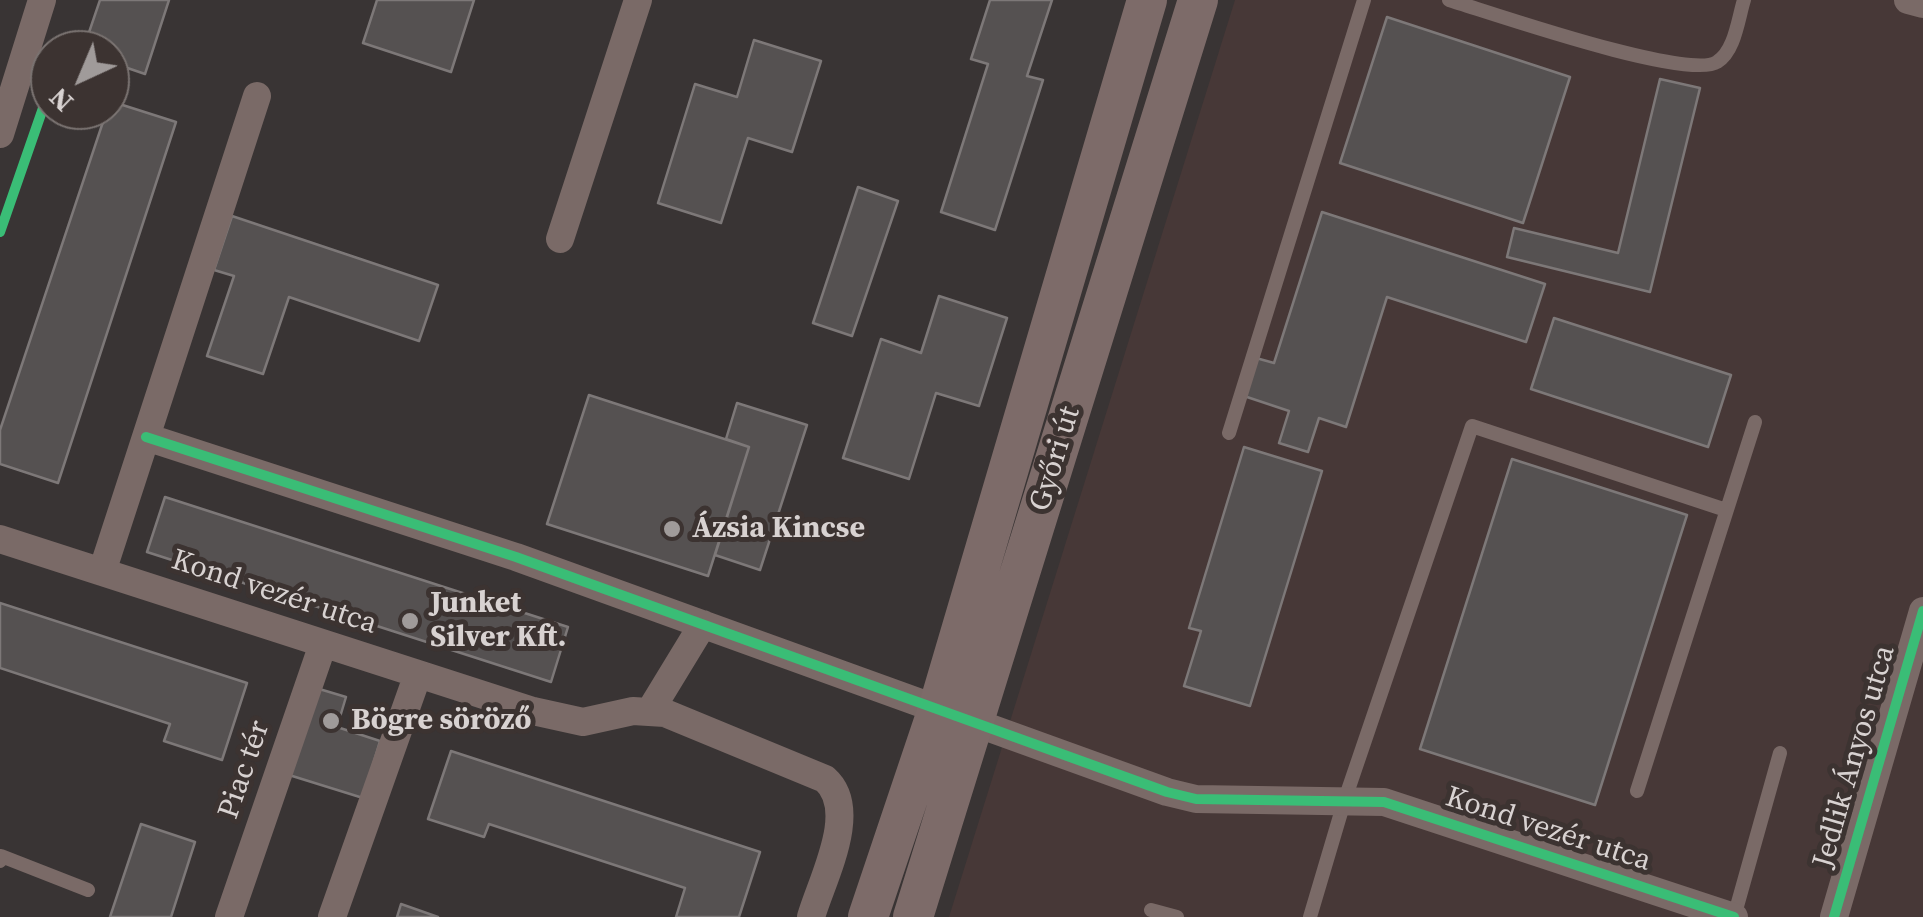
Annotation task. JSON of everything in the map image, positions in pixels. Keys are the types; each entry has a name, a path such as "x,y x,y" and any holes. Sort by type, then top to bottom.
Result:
{"main road":[{"name":"Győri út","path":"913,917 956,716 1148,0"},
{"name":"Győri út","path":"868,917 956,716 1198,0"}],"street":[{"path":"0,134 42,0"},
{"path":"560,239 638,0"},
{"path":"1908,0 1923,4"},
{"path":"102,572 257,96"},
{"name":"Kond vezér utca","path":"146,437 463,538 1196,799 1384,802 1734,917"},
{"name":"Kond vezér utca","path":"0,538 322,644 583,722 650,710"},
{"name":"Jedlik Ányos utca","path":"1834,917 1923,612"},
{"path":"703,624 650,710 825,779 840,800 840,821 811,917"},
{"name":"Piac tér","path":"230,917 322,644"},
{"path":"332,917 418,674"}],"lane":[{"path":"1229,432 1364,0"},
{"path":"1449,0 1662,63 1702,68 1718,62 1729,50 1744,0"},
{"path":"1637,791 1755,422"},
{"path":"1310,917 1472,426 1726,510"},
{"path":"1734,917 1780,753"},
{"path":"0,860 1,856 88,890"},
{"path":"1151,910 1176,917"}],"shaded area":[{"path":"1235,0 1923,0 1923,917 949,917"}],"building":[{"path":"100,0 169,0 145,74 130,69 130,30 90,30"},
{"path":"377,0 474,0 451,72 363,43"},
{"path":"990,0 1052,0 1027,76 1043,80 995,230 941,212 988,64 971,59"},
{"path":"1387,17 1570,77 1523,223 1340,163"},
{"path":"754,40 821,61 792,152 748,138 721,223 658,203 695,84 737,97"},
{"path":"1660,79 1700,88 1650,292 1507,257 1514,228 1618,253"},
{"path":"130,107 176,122 58,483 0,464 0,430 100,130 130,130"},
{"path":"858,187 898,201 852,336 813,323"},
{"path":"1322,212 1545,284 1526,342 1387,297 1346,427 1319,418 1308,452 1279,443 1289,411 1244,396 1256,358 1274,363"},
{"path":"232,216 438,285 419,341 289,297 263,374 207,356 234,276 214,270"},
{"path":"939,296 1007,318 979,406 936,393 909,479 843,458 881,339 921,353"},
{"path":"1554,318 1731,375 1708,447 1531,389"},
{"path":"589,395 749,447 708,576 547,524"},
{"path":"737,403 807,425 760,570 715,555 749,447 726,439"},
{"path":"1244,447 1322,471 1250,706 1184,686 1201,631 1189,628"},
{"path":"1512,459 1687,515 1595,805 1420,749"},
{"path":"165,497 568,627 551,682 147,552"},
{"path":"0,603 247,683 222,760 164,741 170,724 0,668"},
{"path":"316,688 346,697 337,727 380,741 363,798 289,775"},
{"path":"451,751 760,852 739,917 676,917 685,888 489,824 484,837 428,819"},
{"path":"141,824 195,842 171,917 110,917"},
{"path":"401,904 438,917 397,917"}],"cycle path":[{"path":"0,232 35,130"},
{"path":"146,437 516,557 1167,792 1196,799 1384,802 1734,917"},
{"path":"1834,917 1923,611"}],"place":[{"name":"Ázsia Kincse","path":"672,529"},
{"name":"Junket Silver Kft.","path":"410,621"},
{"name":"Bögre söröző","path":"331,721"}]}
